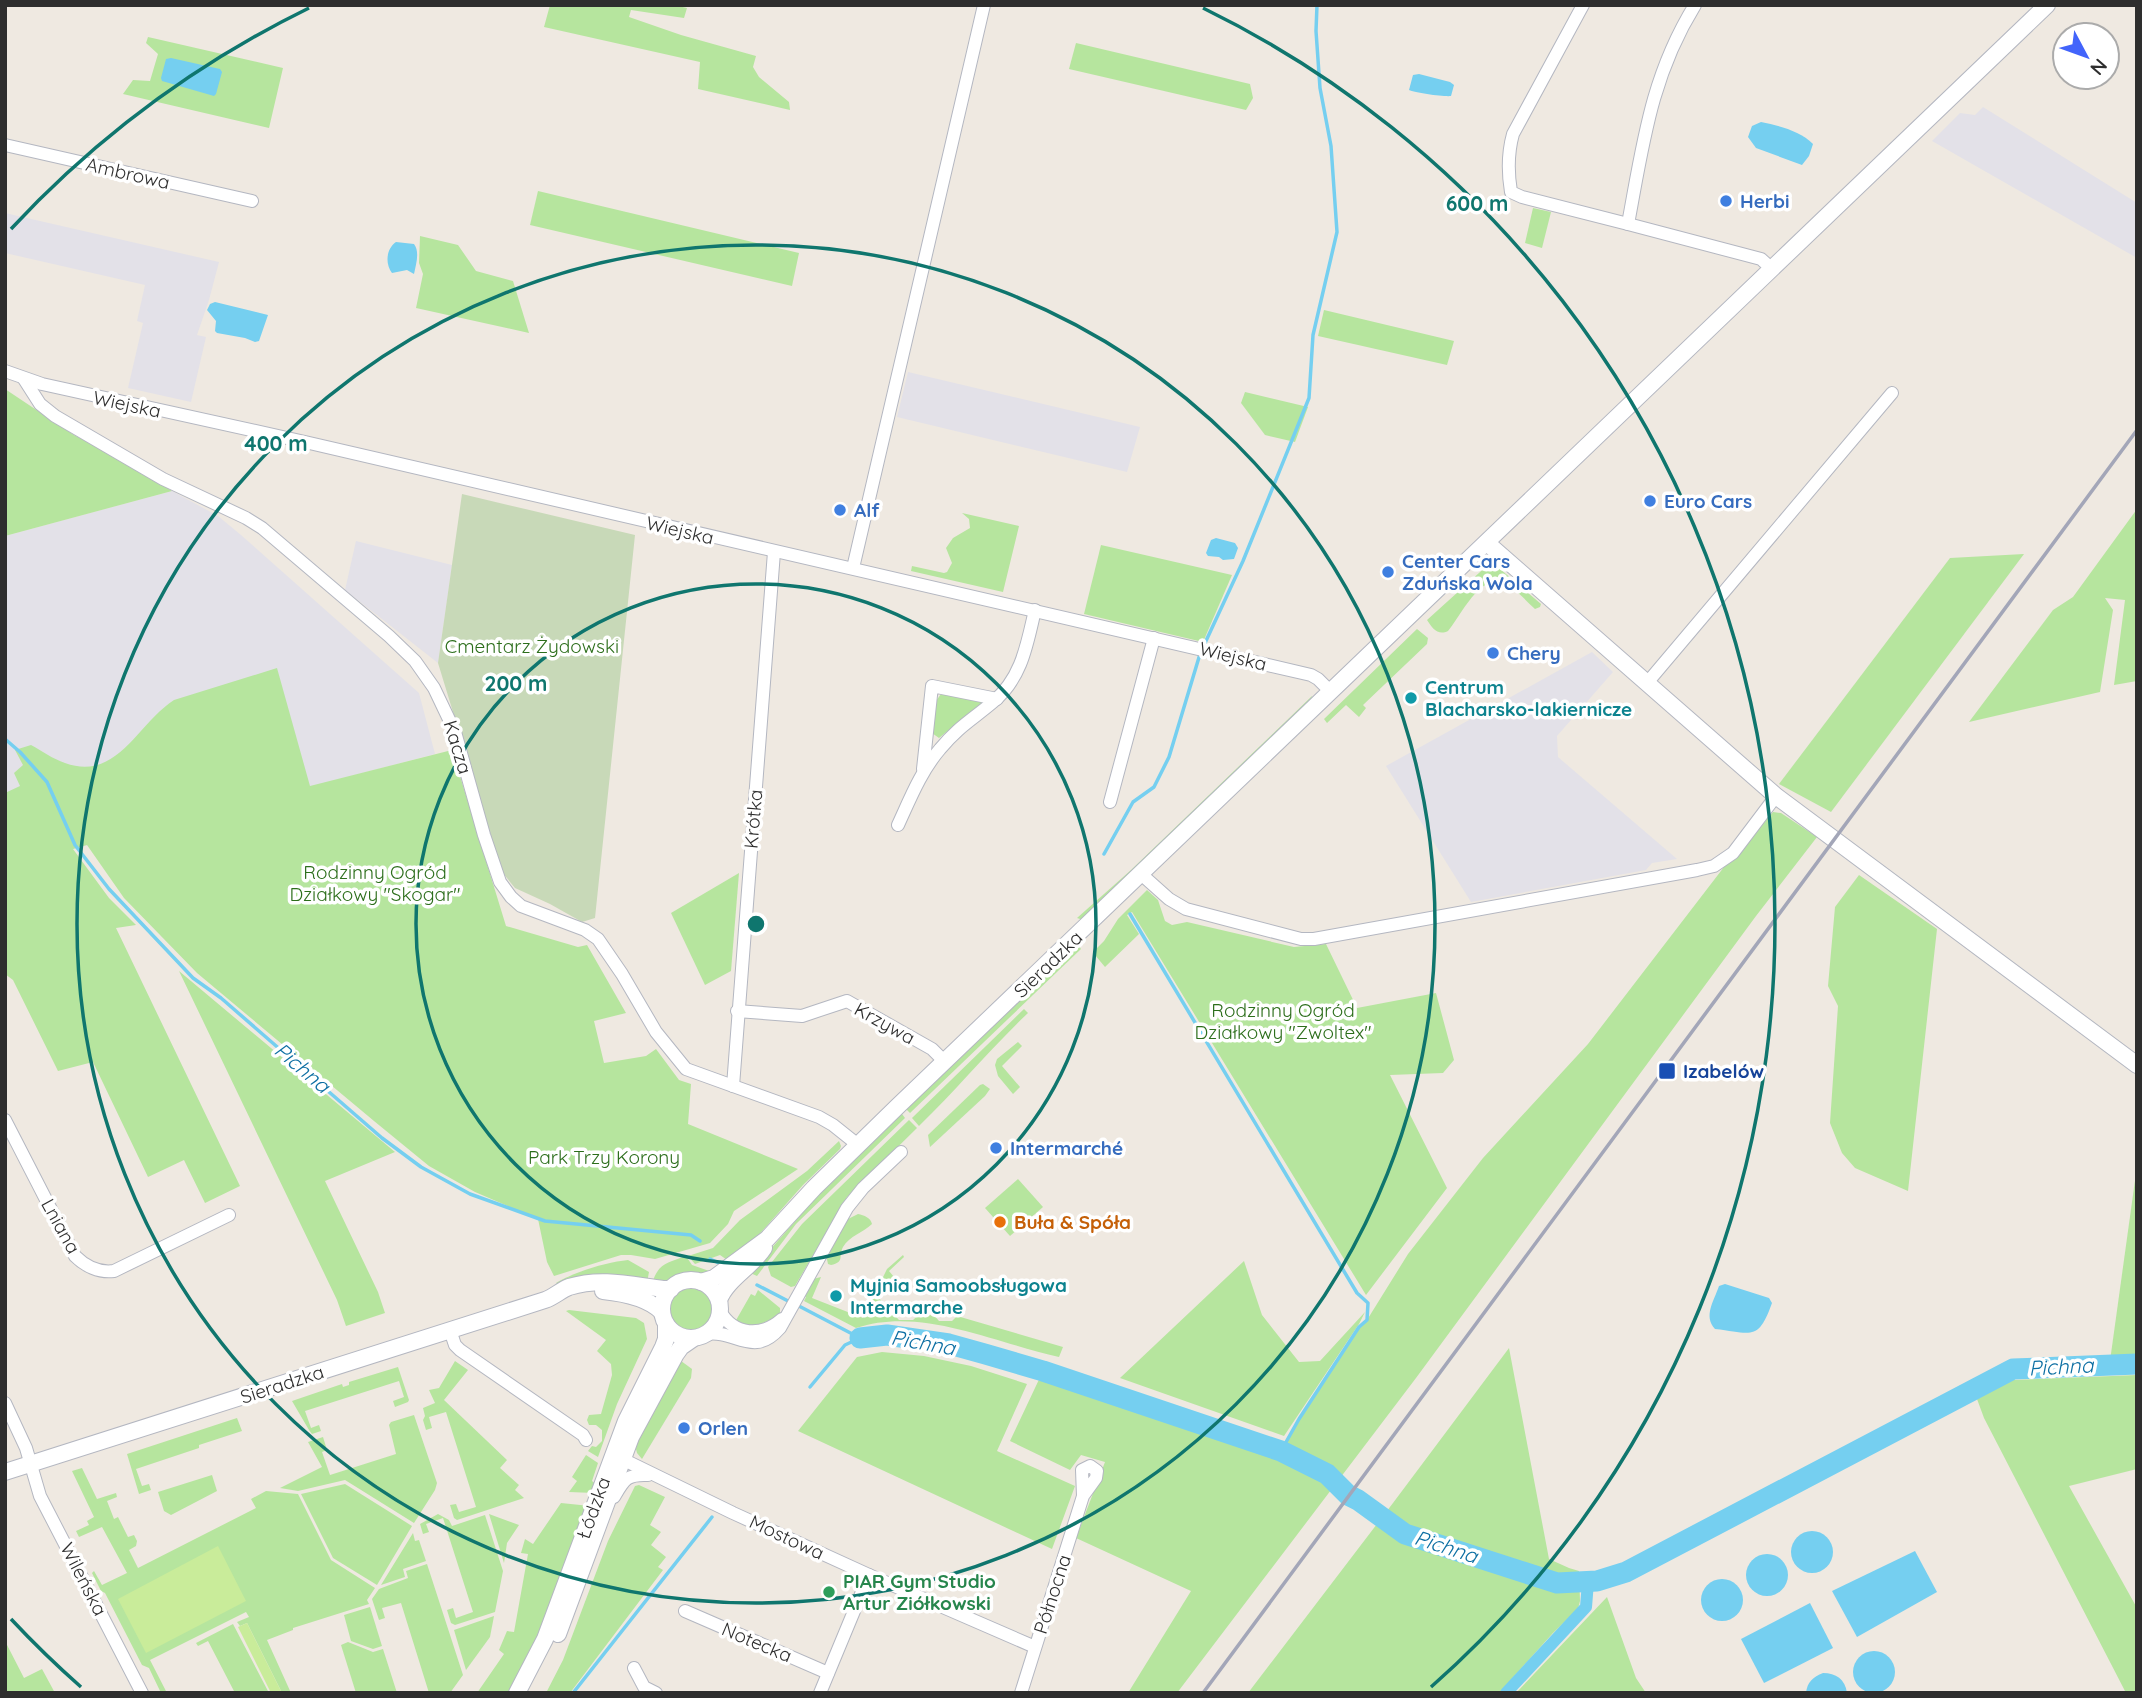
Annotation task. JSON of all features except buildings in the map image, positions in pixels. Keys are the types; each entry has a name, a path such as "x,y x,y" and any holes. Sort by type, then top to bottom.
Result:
{"main road":[{"name":"Sieradzka","path":"701,1282 714,1278 767,1239 858,1145 2047,5"},
{"path":"1487,542 1776,796 2137,1065"},
{"name":"Sieradzka","path":"720,1306 724,1289 763,1250 767,1239"},
{"path":"685,1281 701,1282 712,1289 720,1306 716,1325 700,1336 681,1337 670,1329 664,1318 665,1297 671,1289 685,1281"},
{"name":"Sieradzka","path":"558,1296 566,1288 596,1282 623,1282 671,1289"},
{"name":"Sieradzka","path":"5,1472 558,1296 568,1297 604,1290 622,1293 651,1304 664,1318"},
{"name":"Łódzka","path":"530,1693 567,1613 602,1519 626,1422 666,1339 664,1318"},
{"name":"Łódzka","path":"517,1693 545,1639 618,1457 676,1354 681,1347 700,1336"}],"street":[{"path":"853,568 984,5"},
{"path":"1583,5 1513,134 1510,146 1511,192 1762,259 1772,269"},
{"path":"1628,224 1656,86 1673,44 1695,5"},
{"name":"Ambrowa","path":"5,145 252,201"},
{"name":"Kacza","path":"5,371 23,379 40,404 55,416 163,479 246,517 262,528 389,636 415,661 435,688 446,709 500,882 511,897 521,906 593,935 603,945 656,1032 686,1069 819,1117 858,1145"},
{"name":"Wiejska","path":"23,379 1311,675 1318,678 1331,692"},
{"path":"1647,682 1892,393"},
{"name":"Krótka","path":"733,1086 774,552"},
{"path":"898,825 923,773 955,732 997,699 1016,674 1023,661 1035,610"},
{"path":"1110,802 1154,638"},
{"path":"923,773 932,686 997,699"},
{"path":"1141,874 1169,899 1189,911 1301,939 1314,939 1714,866 1733,853 1776,796"},
{"name":"Krzywa","path":"737,1011 802,1016 847,1002 932,1049 945,1062"},
{"name":"Lniana","path":"5,1120 75,1256 87,1266 107,1272 114,1271 229,1215"},
{"path":"700,1336 716,1332 746,1343 766,1340 780,1328 854,1199 901,1152"},
{"path":"720,1306 730,1325 749,1331 767,1328 788,1314"},
{"path":"450,1330 455,1345 460,1350 586,1440"},
{"name":"Wileńska","path":"5,1403 26,1448 40,1496 142,1693"},
{"name":"Mostowa","path":"618,1457 869,1575 1035,1647"},
{"path":"602,1519 625,1480 637,1474 654,1476"},
{"name":"Północna","path":"1021,1693 1083,1496"},
{"path":"820,1693 869,1575"},
{"name":"Notecka","path":"685,1611 828,1673"},
{"path":"634,1668 643,1687 656,1693"}],"shaded area":[{"path":"1983,107 2137,203 2137,258 1932,141 1960,113 1975,115"},
{"path":"5,213 219,262 197,335 206,337 191,402 128,388 143,323 137,321 145,285 5,253"},
{"path":"908,372 1140,427 1127,472 897,417"},
{"path":"172,491 218,516 419,693 435,754 5,867 5,536"},
{"path":"356,541 452,565 438,663 345,590"},
{"path":"1592,652 1613,672 1557,736 1558,757 1677,859 1652,863 1646,870 1471,902 1386,766"}],"green space":[{"path":"550,5 674,5 687,8 684,18 631,10 629,17 756,56 753,67 759,77 789,102 790,110 698,89 700,62 544,27"},
{"path":"148,37 283,68 269,128 123,94 133,80 150,81 158,54 146,43"},
{"path":"1076,43 1250,84 1253,98 1246,110 1069,69"},
{"path":"538,191 799,253 792,286 530,225"},
{"path":"1533,208 1551,212 1542,248 1525,243"},
{"path":"420,236 458,245 476,271 513,281 529,333 416,308 423,274 419,263"},
{"path":"1324,310 1454,341 1447,365 1318,336"},
{"path":"5,389 74,435 125,460 172,491 5,536"},
{"path":"1245,392 1308,407 1295,442 1265,435 1241,403"},
{"name":"Cmentarz Żydowski","path":"462,494 635,535 595,918 582,922 515,888 502,872 438,663"},
{"path":"2137,509 2137,681 2114,685 2125,600 2105,598 2113,610 2100,692 1969,722 2053,610 2073,597"},
{"path":"962,513 1019,526 1003,592 911,571 912,566 947,572 952,563 946,548 953,538 970,528 969,519"},
{"path":"1101,545 1232,575 1203,642 1084,614"},
{"path":"2024,554 1831,812 1779,784 1950,558"},
{"path":"1490,563 1541,604 1540,607 1535,609 1518,592 1497,581 1489,583 1472,597 1448,631 1441,633 1431,626 1427,620"},
{"path":"1417,629 1428,638 1427,644 1363,705 1366,708 1359,717 1346,705 1327,723 1324,719"},
{"path":"277,668 310,786 452,750 506,926 578,947 587,945 626,1013 594,1021 604,1063 646,1056 656,1049 679,1080 691,1084 688,1124 798,1169 734,1211 728,1224 710,1243 655,1259 621,1255 554,1276 547,1262 538,1219 475,1192 429,1166 374,1121 197,973 124,898 87,845 73,849 109,898 136,925 116,928 240,1186 205,1203 184,1160 148,1177 93,1062 58,1071 13,980 5,974 5,793 20,786 14,773 23,765 15,750 31,745 65,763 83,767 99,765 125,748 174,700"},
{"path":"944,693 983,702 939,738 932,733 936,701"},
{"path":"1312,696 1311,701 1083,920 1077,918 1131,870"},
{"path":"1773,812 1781,813 1817,837 1416,1378 1177,1693 1128,1693 1191,1591 1076,1538 1105,1462 1081,1455 1070,1470 1010,1441 1043,1371 1281,1451 1299,1419 1359,1327 1367,1320 1408,1254 1483,1158 1588,1044 1724,867"},
{"path":"739,873 731,971 705,985 671,913"},
{"path":"1859,875 1937,929 1908,1191 1855,1168 1842,1153 1830,1123 1838,1006 1828,986 1835,907"},
{"name":"Rodzinny Ogród Działkowy \"Zwoltex\"","path":"1147,890 1158,900 1165,921 1172,925 1187,922 1294,947 1326,944 1357,1008 1436,993 1454,1060 1443,1073 1390,1075 1447,1188 1366,1295 1132,912 1127,915 1139,934 1105,967 1095,955 1094,951 1118,919"},
{"path":"1078,945 1081,949 910,1113 906,1109"},
{"path":"179,971 395,1152 325,1181 378,1292 385,1313 346,1326 337,1300"},
{"path":"1024,1009 1028,1013 919,1126 912,1118"},
{"path":"1018,1042 1022,1046 1002,1066 1020,1087 1013,1094 998,1076 995,1065 997,1059"},
{"path":"983,1084 990,1089 985,1096 930,1147 928,1135"},
{"path":"902,1114 905,1118 796,1224 757,1276 748,1272 812,1202"},
{"path":"909,1120 917,1128 847,1197 795,1286 791,1287 771,1276 768,1267 802,1224"},
{"path":"839,1141 840,1149 803,1185 748,1247 730,1262 720,1255 695,1264 688,1256 713,1248 740,1220 807,1171"},
{"path":"2137,1166 2137,1359 2110,1361"},
{"path":"1018,1179 1043,1207 1010,1236 985,1208"},
{"path":"858,1214 867,1217 872,1224 846,1243 838,1262 828,1264 826,1255 848,1219"},
{"path":"903,1255 889,1271 894,1277 876,1295 899,1320 913,1320 927,1307 939,1321 952,1321 957,1316 1063,1347 1059,1357 932,1324 881,1322 856,1328 804,1301 813,1279 821,1277 812,1298 863,1318 887,1269"},
{"path":"686,1256 692,1265 715,1273 652,1284 660,1268"},
{"path":"628,1260 649,1272 647,1283 560,1286 556,1283 591,1268"},
{"path":"1244,1261 1262,1315 1299,1362 1320,1361 1365,1312 1284,1436 1120,1378"},
{"path":"691,1288 706,1294 712,1309 706,1324 691,1330 676,1324 670,1309 676,1294"},
{"path":"758,1290 780,1308 780,1313 775,1318 753,1327 735,1322 751,1294 755,1296"},
{"path":"566,1311 636,1318 644,1323 647,1339 617,1404 598,1457 588,1451 602,1441 602,1430 596,1425 589,1425 587,1420 589,1415 601,1414 612,1375 611,1364 597,1351 606,1340"},
{"path":"1509,1348 1549,1559 1579,1571 1578,1609 1499,1693 1248,1693 1393,1503"},
{"path":"882,1352 924,1356 971,1366 1027,1384 997,1451 1075,1486 1052,1549 798,1431 857,1357"},
{"path":"677,1358 692,1369 691,1378 642,1459 635,1445"},
{"path":"455,1361 468,1370 444,1400 507,1460 500,1468 519,1485 515,1490 524,1498 457,1520 450,1505 456,1504 459,1512 476,1507 446,1412 429,1417 432,1428 426,1430 423,1420 423,1408 435,1403 429,1390 439,1388"},
{"path":"398,1367 408,1402 395,1407 393,1401 404,1397 399,1381 305,1411 311,1428 319,1425 321,1431 312,1434 292,1401 342,1384 343,1387 349,1385 349,1382"},
{"path":"2137,1375 2137,1469 2069,1486 2137,1608 2137,1693 2126,1693 1984,1418 1977,1399 2013,1380"},
{"path":"414,1415 437,1483 414,1523 345,1480 298,1491 280,1488 322,1467 308,1442 323,1437 327,1450 322,1452 330,1475 396,1454 389,1425"},
{"path":"237,1418 242,1431 136,1469 142,1486 149,1484 151,1490 139,1494 127,1454"},
{"path":"586,1455 598,1463 592,1481 597,1485 594,1493 569,1492 577,1481 572,1477"},
{"path":"82,1468 97,1499 116,1493 117,1497 107,1501 114,1519 118,1517 128,1537 134,1535 137,1541 136,1546 129,1550 138,1568 256,1508 251,1499 266,1491 298,1494 331,1560 375,1588 367,1600 369,1604 293,1628 267,1640 291,1693 282,1693 247,1623 240,1626 237,1622 249,1617 246,1612 150,1660 167,1693 161,1693 149,1668 142,1665 92,1573 94,1571 102,1585 127,1573 102,1527 79,1537 76,1531 89,1525 87,1521 94,1517 72,1471"},
{"path":"212,1475 217,1491 171,1515 164,1511 158,1492"},
{"path":"345,1484 412,1526 377,1585 333,1558 301,1494"},
{"path":"639,1485 665,1497 650,1525 661,1532 651,1545 666,1557 658,1567 663,1570 570,1693 546,1693 563,1660 608,1541 635,1486"},
{"path":"561,1503 590,1506 547,1622 512,1693 477,1693 504,1654 499,1650 507,1631 514,1632 528,1554 521,1553 525,1539 533,1544"},
{"path":"438,1514 449,1520 452,1526 485,1515 503,1571 495,1612 455,1625 451,1623 447,1610 453,1608 456,1618 473,1612 443,1518 426,1524 429,1532 423,1534 420,1524"},
{"path":"489,1514 519,1525 507,1543 504,1563"},
{"path":"413,1533 415,1541 419,1540 426,1561 403,1569 405,1577 381,1585"},
{"path":"218,1546 246,1601 146,1653 118,1599"},
{"path":"427,1564 463,1675 450,1693 429,1693 401,1603 382,1608 385,1618 379,1620 372,1599 379,1589 408,1578 406,1571"},
{"path":"1607,1597 1636,1678 1646,1693 1516,1693"},
{"path":"370,1607 382,1646 373,1649 351,1641 344,1615"},
{"path":"494,1616 490,1637 466,1670 454,1630"},
{"path":"247,1623 282,1693 271,1693 238,1627"},
{"path":"233,1624 269,1693 235,1693 208,1641 198,1646 196,1643"},
{"path":"5,1641 24,1678 42,1669 55,1693 5,1693"},
{"path":"348,1642 373,1652 383,1649 397,1693 356,1693 341,1645"}],"water":[{"path":"166,59 220,69 222,72 216,94 214,96 162,81"},
{"path":"1413,75 1450,82 1454,85 1451,96 1409,90"},
{"path":"1761,122 1796,132 1813,144 1802,165 1756,148 1748,137 1752,126"},
{"path":"396,242 414,244 416,247 414,274 407,270 392,273 388,253"},
{"path":"215,302 268,315 259,341 217,333 216,321 207,310 210,304"},
{"path":"1216,538 1235,543 1238,548 1234,559 1223,560 1208,556 1206,553 1211,540"},
{"path":"1725,1284 1769,1298 1772,1303 1758,1329 1746,1333 1715,1329 1710,1319 1711,1308 1719,1286"},
{"path":"1812,1531 1827,1537 1833,1552 1827,1567 1812,1573 1797,1567 1791,1552 1797,1537"},
{"path":"1915,1551 1937,1592 1857,1637 1832,1591"},
{"path":"1767,1554 1782,1560 1788,1575 1782,1590 1767,1596 1752,1590 1746,1575 1752,1560"},
{"path":"1722,1579 1737,1585 1743,1600 1737,1615 1722,1621 1707,1615 1701,1600 1707,1585"},
{"path":"1810,1603 1833,1648 1764,1683 1741,1639"},
{"path":"1874,1651 1889,1657 1895,1672 1889,1687 1874,1693 1859,1687 1853,1672 1859,1657"},
{"path":"1823,1673 1839,1678 1847,1693 1806,1693 1811,1680"}],"waterway":[{"path":"1205,643 1243,561 1309,398 1313,335 1337,232 1331,146 1320,88 1317,5"},
{"path":"1104,854 1133,802 1154,787 1169,757 1200,654"},
{"name":"Pichna","path":"5,739 47,782 75,845 109,889 193,978 221,998 382,1138 421,1167 470,1194 545,1221 691,1235 700,1241"},
{"path":"1130,914 1357,1293 1368,1303 1367,1320 1359,1327 1281,1451"},
{"name":"Pichna","path":"710,1259 719,1263"},
{"name":"Pichna","path":"757,1285 790,1302"},
{"name":"Pichna","path":"797,1305 860,1338"},
{"name":"Pichna","path":"860,1338 887,1335 949,1344 1043,1371 1281,1451 1327,1474 1348,1495 1405,1534 1557,1583 1597,1581 1626,1572 2013,1369 2137,1364"},
{"path":"810,1387 845,1345 860,1338"},
{"path":"573,1693 712,1517"},
{"path":"1506,1693 1586,1607 1588,1582"}],"railway":[{"path":"1203,1693 2137,430"}],"place":[{"name":"Herbi","path":"1726,201"},
{"name":"Euro Cars","path":"1650,501"},
{"name":"Alf","path":"840,510"},
{"name":"Center Cars Zduńska Wola","path":"1388,572"},
{"name":"Chery","path":"1493,653"},
{"name":"Centrum Blacharsko-lakiernicze","path":"1411,698"},
{"name":"Izabelów","path":"1667,1071"},
{"name":"Intermarché","path":"996,1148"},
{"name":"Buła & Spóła","path":"1000,1222"},
{"name":"Myjnia Samoobsługowa Intermarche","path":"836,1296"},
{"name":"Orlen","path":"684,1428"},
{"name":"PIAR Gym Studio Artur Ziółkowski","path":"829,1592"}],"park label":[{"name":"Rodzinny Ogród Działkowy \"Skogar\"","path":"375,883"},
{"name":"Park Trzy Korony","path":"604,1157"}]}
